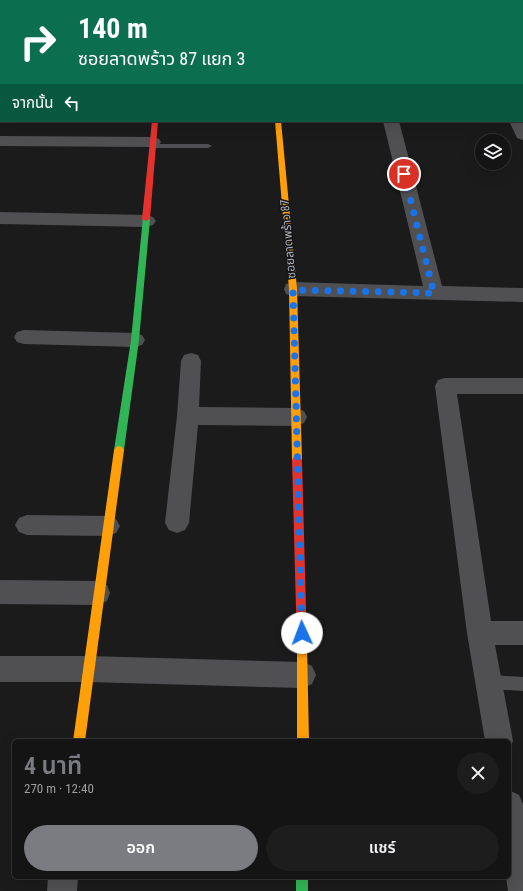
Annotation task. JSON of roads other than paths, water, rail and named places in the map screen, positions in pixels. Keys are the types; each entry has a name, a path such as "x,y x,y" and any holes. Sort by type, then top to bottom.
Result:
{"street":[{"path":"79,739 98,593 135,340 155,122"},
{"name":"ซอยลาดพร้าว 87","path":"278,122 293,290 303,675 303,739"},
{"path":"391,122 434,293"},
{"path":"517,122 523,135"},
{"path":"0,141 153,144"},
{"path":"0,220 147,221"},
{"path":"293,290 523,295"},
{"path":"24,337 135,340"},
{"path":"177,523 188,416 191,361"},
{"path":"498,739 480,633 444,386 523,386"},
{"path":"188,416 296,417"},
{"path":"27,525 108,526"},
{"path":"0,592 98,593"},
{"path":"480,633 523,633"},
{"path":"0,669 88,669 303,675"},
{"path":"511,817 523,890"},
{"path":"62,891 63,879"},
{"path":"302,879 302,891"}],"lane":[{"path":"153,144 208,146"},
{"path":"489,682 523,684"}]}
